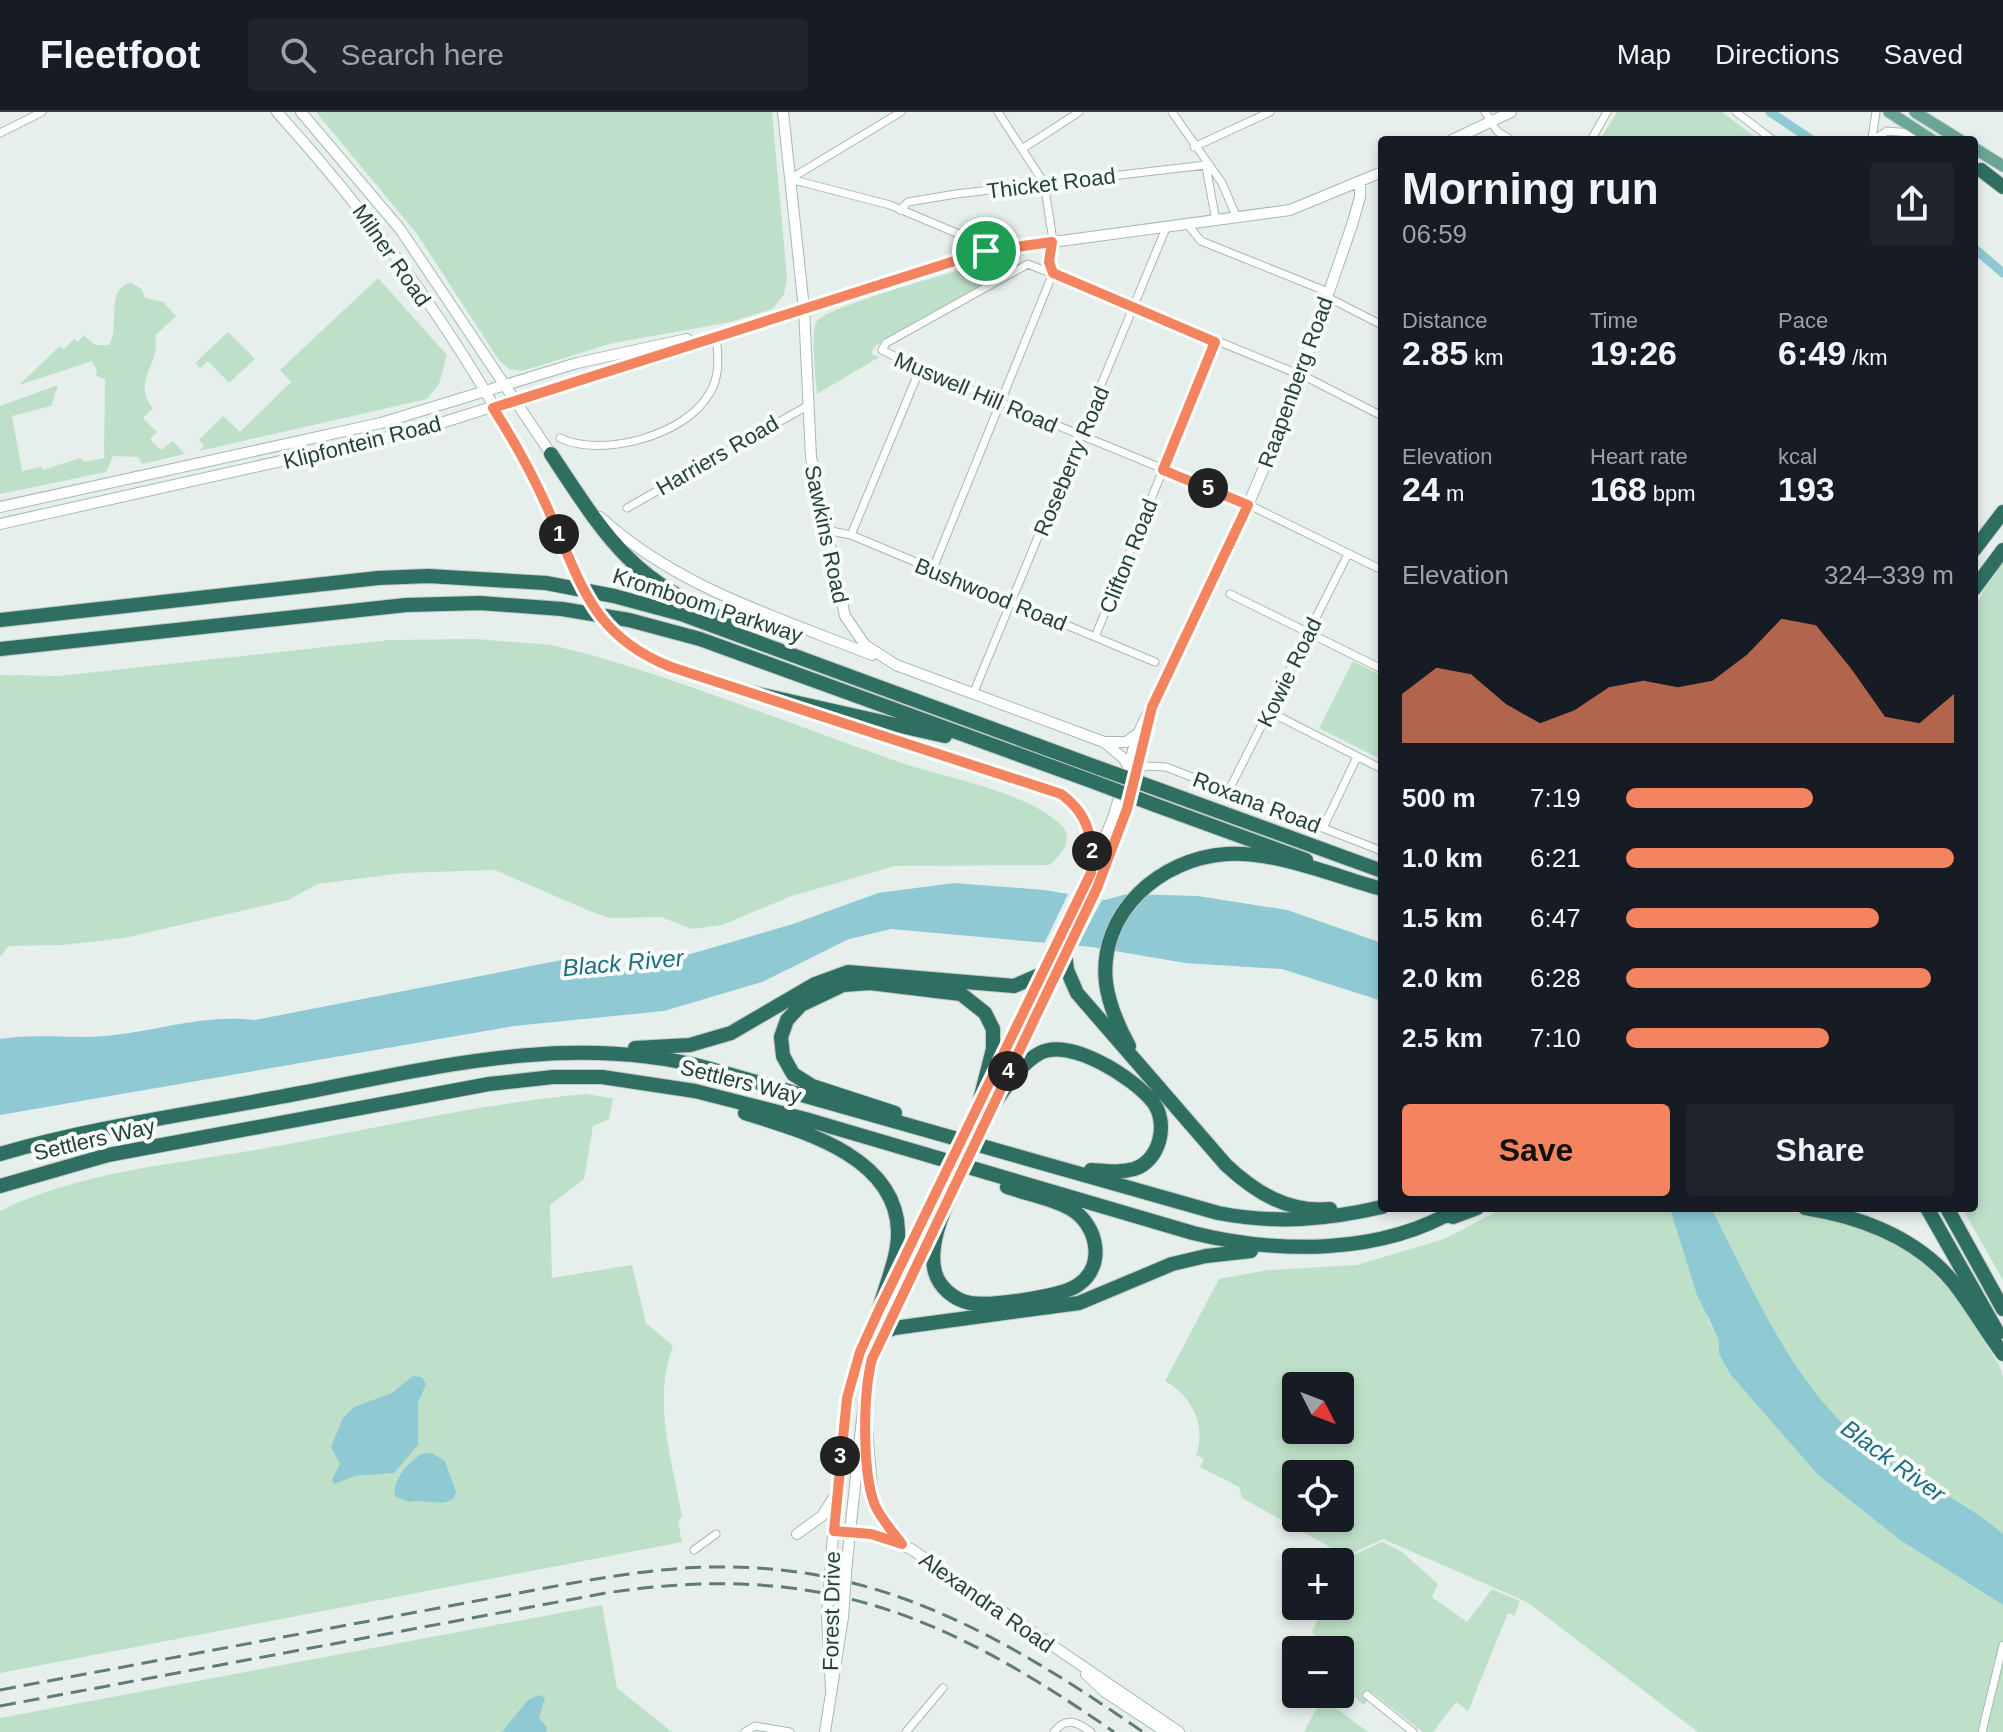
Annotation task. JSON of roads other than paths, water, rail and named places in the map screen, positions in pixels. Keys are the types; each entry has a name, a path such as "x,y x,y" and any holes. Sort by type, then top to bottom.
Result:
{"highway":[{"path":"1978,167 2003,185"},
{"path":"551,454 610,542 657,585 691,605 835,670"},
{"path":"1978,545 2002,513"},
{"path":"1978,584 2003,550"},
{"name":"Kromboom Parkway","path":"0,620 378,578 487,578 561,586 637,601 835,670 1096,775"},
{"name":"Kromboom Parkway","path":"0,649 406,605 480,603 545,607 629,620 700,639 1030,759 1096,775"},
{"path":"749,692 866,716 1030,759"},
{"path":"1096,775 1160,790 1378,870"},
{"path":"1096,775 1155,805 1378,887"},
{"path":"1135,1057 1113,1012 1106,967 1111,939 1129,904 1165,871 1192,860 1229,854 1272,859 1378,887"},
{"path":"1062,951 1077,993 1226,1165 1260,1193 1277,1202 1315,1210 1378,1208"},
{"path":"611,1052 690,1045 731,1033 815,984 848,972 1014,986 1044,973"},
{"path":"934,1134 901,1115 812,1086 793,1074 783,1056 781,1037 787,1020 801,1005 843,985 870,983 961,994 985,1013 993,1029 985,1104"},
{"path":"985,1104 1041,1052 1067,1048 1088,1055 1154,1103 1161,1119 1161,1139 1150,1158 1137,1168 1111,1173 1055,1167"},
{"name":"Settlers Way","path":"0,1154 91,1132 500,1057 564,1051 611,1052 691,1064 1202,1209 1250,1218 1311,1220 1378,1209"},
{"name":"Settlers Way","path":"0,1186 108,1155 505,1082 602,1077 695,1091 917,1151 1193,1233 1240,1243 1289,1247 1370,1242 1441,1219 1452,1212"},
{"path":"695,1091 738,1111 819,1139 856,1159 882,1185 893,1207 899,1234 879,1310"},
{"path":"917,1151 969,1175 1070,1208 1087,1222 1096,1242 1089,1274 1078,1285 1062,1293 969,1303 949,1293 935,1272 932,1254 950,1185"},
{"path":"1441,1219 1464,1212"},
{"path":"1821,1212 1875,1225 1930,1260 1952,1281 2003,1354"},
{"path":"1929,1212 2003,1340"},
{"path":"1951,1212 2003,1309"},
{"path":"882,1333 896,1328 1079,1303 1172,1264 1237,1251 1284,1252 1289,1247"}],"main road":[{"name":"Milner Road","path":"277,112 385,240 483,392 534,479 582,592 605,625 635,650 671,667 1061,794 1073,803 1088,824 1091,873"},
{"name":"Milner Road","path":"301,112 400,229 551,454 600,518 655,562 693,583 896,665"},
{"name":"Sawkins Road","path":"783,112 804,309 811,457 845,616 865,645 896,665 1104,742 1128,764 1135,776"},
{"path":"1458,136 1488,117 1511,112"},
{"path":"1889,112 1926,136"},
{"path":"1915,112 1954,136"},
{"path":"1978,150 2003,166"},
{"name":"Klipfontein Road","path":"0,524 385,439 493,408 716,334 986,251 1290,210 1378,174"},
{"name":"Raapenberg Road","path":"850,1532 864,1390 882,1333 1044,973 1062,951 1082,891 1111,824 1138,734 1248,505 1301,376 1360,197 1360,182"},
{"name":"Klipfontein Road","path":"0,507 381,423 629,350 716,334"},
{"name":"Raapenberg Road","path":"985,1104 1062,951 1094,895 1121,828 1152,707"},
{"path":"1104,742 1126,742 1138,734"},
{"name":"Raapenberg Road","path":"834,1531 849,1387 879,1310 950,1185 977,1122"},
{"path":"864,1390 873,1500 902,1544"},
{"path":"797,1534 822,1516 837,1492"},
{"name":"Alexandra Road","path":"834,1531 871,1534 902,1544 1179,1732"},
{"name":"Forest Drive","path":"831,1691 827,1669 827,1615 834,1531"},
{"name":"Forest Drive","path":"825,1732 843,1617 850,1532"},
{"name":"Alexandra Road","path":"1076,1664 1105,1692 1166,1732"}],"street":[{"path":"0,133 41,112"},
{"path":"790,179 901,112"},
{"path":"932,571 1053,273 1049,262 1052,242 1044,183 998,112"},
{"path":"1022,149 1079,112"},
{"path":"1172,112 1206,165 1222,183 1237,219"},
{"path":"1194,147 1270,112"},
{"path":"1593,136 1607,112"},
{"path":"1736,112 1768,136"},
{"path":"1873,136 1876,112"},
{"path":"1488,117 1507,136"},
{"path":"1879,136 1887,131 1921,136"},
{"path":"1206,165 1216,222"},
{"name":"Thicket Road","path":"900,210 908,202 1206,165"},
{"path":"790,179 900,210 976,241 986,251"},
{"path":"1188,225 1201,241 1327,294 1378,323"},
{"name":"Roseberry Road","path":"973,694 1166,228"},
{"name":"Muswell Hill Road","path":"1053,273 1028,264 886,343 882,350 920,369 1248,505 1378,568"},
{"path":"1053,273 1301,376 1378,413"},
{"path":"560,438 585,447 616,446 668,427 692,413 714,385 718,361 716,334"},
{"name":"Clifton Road","path":"1095,637 1215,342"},
{"path":"851,535 920,369"},
{"name":"Harriers Road","path":"627,508 809,405"},
{"name":"Bushwood Road","path":"826,530 851,535 1155,662"},
{"name":"Kowie Road","path":"1229,790 1348,554"},
{"path":"1230,594 1378,667"},
{"path":"1270,712 1378,767"},
{"path":"1323,828 1357,757"},
{"name":"Roxana Road","path":"1135,776 1144,766 1166,767 1378,849"},
{"path":"694,1550 716,1534"},
{"path":"1982,1732 2003,1645"},
{"path":"906,1732 943,1688"},
{"path":"1367,1695 1413,1732"},
{"path":"1054,1732 1064,1722 1072,1721 1091,1732"},
{"path":"745,1732 755,1726 790,1732"}],"water":[{"name":"Black River","path":"954,883 1044,890 1105,900 1127,894 1198,896 1287,910 1378,942 1378,1000 1282,969 1185,963 1092,947 891,929 849,939 762,982 664,1011 514,1026 0,1115 0,1039 106,1036 216,1019 255,1020 572,958 626,971 793,924 878,893"},
{"name":"Black River","path":"1671,1212 1713,1212 1794,1363 1838,1419 1864,1443 1898,1467 1970,1509 2003,1534 2003,1605 1900,1540 1818,1475 1730,1374 1719,1354 1719,1340 1697,1295"},
{"path":"413,1376 422,1377 426,1384 418,1403 418,1445 394,1473 355,1476 334,1484 332,1479 340,1464 331,1447 343,1418 354,1407 392,1393"},
{"path":"431,1453 445,1461 456,1492 454,1498 438,1503 409,1502 395,1496 396,1483 407,1467 421,1454"},
{"path":"539,1695 545,1698 539,1718 547,1727 546,1732 502,1732 528,1700"}],"waterway":[{"path":"1770,112 1806,136"},
{"path":"1978,251 2003,273"}],"railway":[{"path":"0,1690 586,1581 662,1570 719,1567 779,1570 837,1579 891,1594 995,1639 1143,1732"},
{"path":"0,1706 606,1593 682,1585 751,1584 815,1592 875,1606 934,1627 992,1656 1114,1732"}]}
